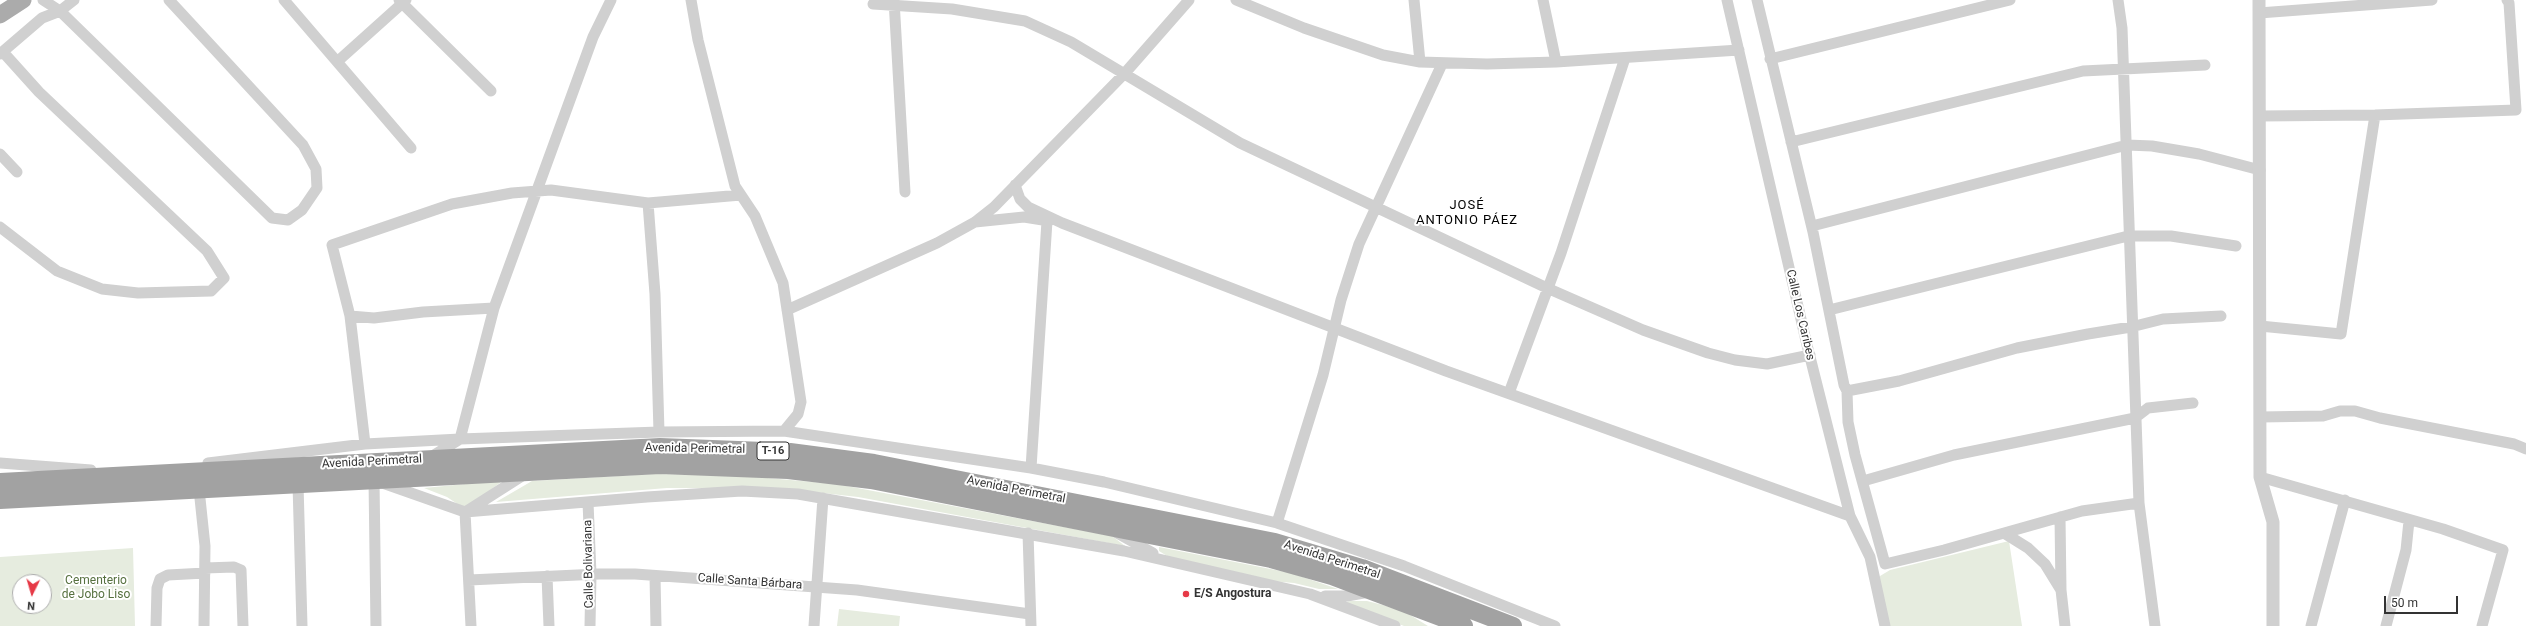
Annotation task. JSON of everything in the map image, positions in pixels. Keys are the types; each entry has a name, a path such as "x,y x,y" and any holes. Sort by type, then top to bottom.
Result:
{"highway":[{"name":"Avenida Perimetral","path":"6,477 660,448 742,449 839,458 1275,542 1362,568 1513,626"},
{"name":"Avenida Perimetral","path":"0,500 660,465 795,470 871,480 1271,559 1332,576 1464,626"},
{"path":"0,512 80,496"}],"main road":[{"path":"0,15 22,0"}],"street":[{"path":"42,0 60,11 272,218 288,220 302,210 317,188 316,169 303,145 169,0"},
{"path":"0,227 57,271 102,289 138,293 211,291 224,278 207,251 39,92 2,53 42,18 60,11 74,0"},
{"path":"284,0 338,61 410,148"},
{"path":"427,459 460,438 494,308 534,193 593,37 611,0"},
{"path":"787,310 937,242 974,222 994,207 1125,74 1190,0"},
{"path":"1236,0 1304,28 1383,55 1420,62 1442,64 1556,62 1739,50"},
{"path":"1414,0 1420,62"},
{"path":"1543,0 1556,62"},
{"name":"Calle Los Caribes","path":"1727,0 1810,355 1850,516 1870,557 1885,626"},
{"path":"1757,0 1812,226 1844,386 1848,391 1848,422 1885,564 2082,511 2139,503"},
{"path":"1770,58 2010,0"},
{"path":"2118,0 2122,28 2124,70 2128,236 2139,503 2155,626"},
{"path":"2273,626 2273,522 2260,477 2259,6 2432,0"},
{"path":"2260,116 2375,115 2516,110 2509,3 2507,0"},
{"path":"338,61 402,1 491,91"},
{"path":"689,1 735,186 755,216 783,284 801,402 795,419 784,431"},
{"path":"895,3 905,192"},
{"path":"873,4 895,3 952,9 1025,21 1071,42 1240,143 1547,288 1643,330 1715,355 1767,364 1810,355"},
{"path":"1509,393 1587,178 1625,58"},
{"path":"1277,523 1336,328 1341,300 1359,244 1442,64"},
{"path":"1791,142 2083,71 2206,65"},
{"path":"2260,326 2341,334 2375,115"},
{"path":"1812,226 2127,145 2152,146 2199,154 2260,170"},
{"path":"0,154 17,172"},
{"path":"1015,185 1020,200 1028,207 1062,223 1509,393 1850,516"},
{"path":"365,444 350,316 332,245 452,204 512,193 534,193 551,190 648,203 741,195"},
{"path":"648,203 654,294 659,432"},
{"path":"974,222 1024,217 1062,223"},
{"path":"1031,468 1047,221"},
{"path":"1829,310 2128,236 2171,236 2236,246"},
{"path":"350,316 374,318 423,312 494,308"},
{"path":"1848,391 1899,382 2017,348 2132,327 2163,318 2220,316"},
{"path":"1863,481 1954,455 2135,418 2148,408 2193,403"},
{"path":"2260,417 2323,416 2340,411 2355,411 2380,418 2514,444 2526,448"},
{"path":"0,463 6,477 91,470 179,466 365,444 460,438 659,432 784,431 1031,468 1104,482 1277,523 1404,566 1555,626"},
{"path":"464,512 530,472"},
{"path":"2260,477 2345,500 2409,521 2443,529 2503,550 2482,626"},
{"path":"376,626 374,480 464,512 742,491 779,492 823,498 1028,533 1169,561 1310,594 1338,597 1372,591"},
{"path":"298,484 302,626"},
{"path":"199,489 205,546 204,626"},
{"path":"814,626 823,498"},
{"path":"2311,626 2345,500"},
{"name":"Calle Bolivariana","path":"588,502 591,574 590,626"},
{"path":"464,512 471,626"},
{"path":"2060,517 2061,590 2065,626"},
{"path":"2386,626 2406,550 2409,521"},
{"path":"1098,524 1169,561"},
{"path":"1028,533 1031,626"},
{"path":"2004,533 2028,548 2045,564 2061,590"},
{"path":"156,626 157,592 160,580 177,574 234,567 242,570 243,626"},
{"name":"Calle Santa Bárbara","path":"469,580 591,574 655,576 817,586 865,591 1030,614"},
{"path":"547,576 549,626"},
{"path":"655,576 656,626"},
{"path":"1310,594 1395,626"}],"green space":[{"path":"653,474 733,475 836,484 1112,536 1125,546 858,497 779,488 667,488 496,502 532,481"},
{"path":"501,482 468,507 459,505 447,497 424,488"},
{"path":"2009,541 2022,626 1885,626 1878,596 1880,576 1890,570"},
{"path":"1159,547 1291,573 1338,589 1319,589 1294,583 1271,581 1172,559 1159,551"},
{"name":"Cementerio de Jobo Liso","path":"133,548 135,626 0,626 0,557"},
{"path":"1367,601 1383,605 1407,613 1428,626 1404,626 1347,605 1346,602"},
{"path":"839,609 900,616 899,626 837,626"}],"place":[{"name":"E/S Angostura","path":"1186,594"}],"district":[{"name":"JOSÉ ANTONIO PÁEZ","path":"1467,214"}]}
